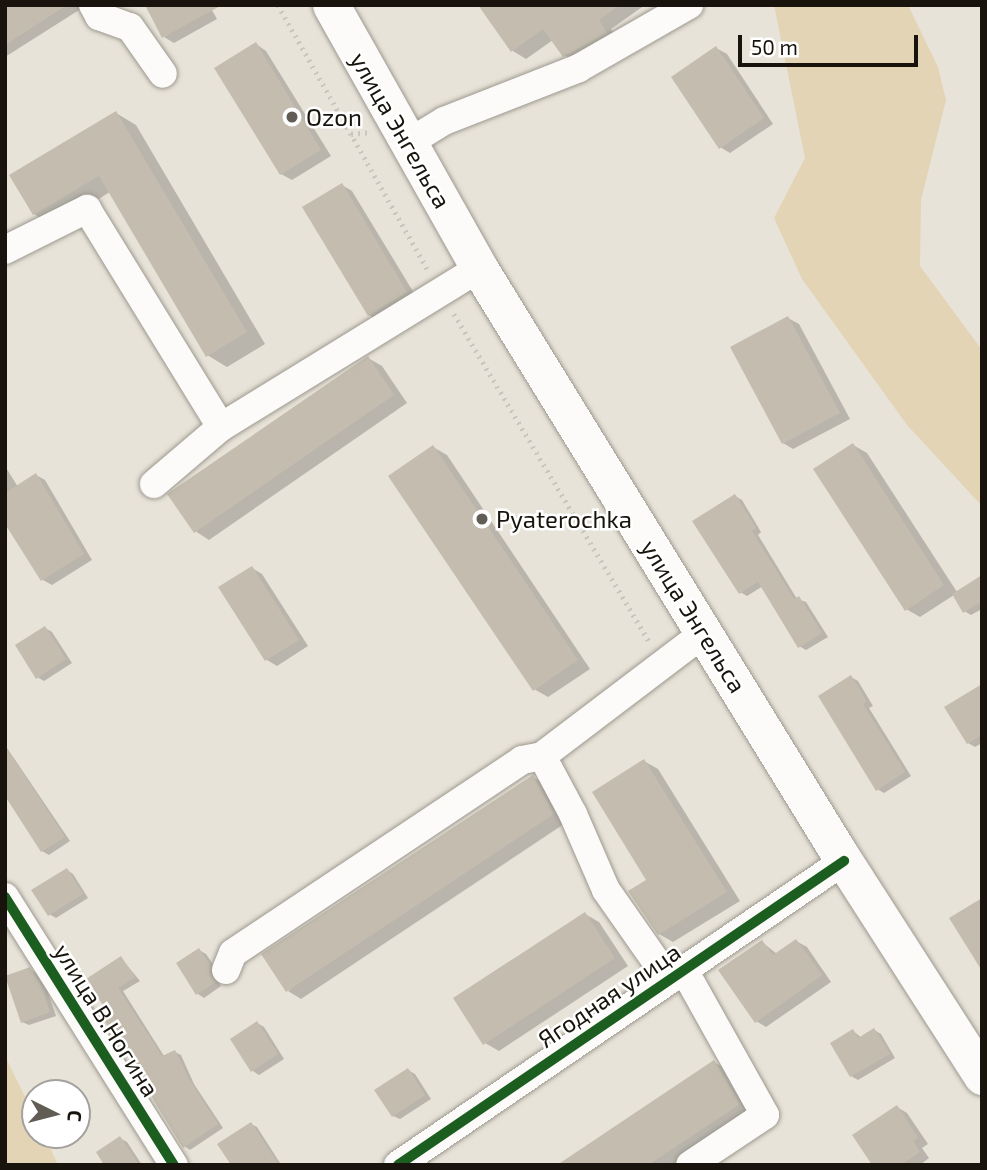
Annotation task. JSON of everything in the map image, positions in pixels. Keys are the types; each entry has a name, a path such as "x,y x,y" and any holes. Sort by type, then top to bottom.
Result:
{"main road":[{"name":"улица Энгельса","path":"331,5 479,268 844,860 982,1076"}],"street":[{"path":"93,5 99,16 130,27 163,74"},
{"path":"408,143 444,121 579,68 689,5"},
{"path":"5,250 87,209 221,427"},
{"path":"154,484 221,427 479,268"},
{"path":"226,970 233,953 522,760 542,756 704,633"},
{"path":"542,756 573,814 606,890 676,975 765,1115 690,1165"},
{"name":"Ягодная улица","path":"398,1165 844,860"},
{"name":"улица В.Ногина","path":"5,897 174,1165"}],"path":[{"path":"278,5 441,292 663,664"}],"shaded area":[{"path":"774,5 908,5 938,67 946,100 921,200 920,266 982,350 982,506 907,425 802,279 774,218 805,158"},
{"path":"5,1056 21,1089 21,1149 51,1149 58,1165 5,1165"}],"building":[{"path":"5,5 67,5 5,45"},
{"path":"145,5 222,5 162,38"},
{"path":"478,5 620,5 599,20 607,33 563,57 543,29 511,52"},
{"path":"256,42 321,150 280,175 214,68"},
{"path":"716,46 764,118 719,149 671,77"},
{"path":"116,111 247,332 206,357 99,176 33,215 9,175"},
{"path":"342,183 407,292 368,316 302,207"},
{"path":"788,316 840,413 782,444 730,347"},
{"path":"368,356 394,395 194,533 167,494"},
{"path":"853,443 944,585 905,611 813,469"},
{"path":"433,445 578,660 533,691 388,476"},
{"path":"36,473 84,554 41,581 5,524 5,493"},
{"path":"735,494 756,528 752,531 794,599 799,596 822,633 798,648 758,582 739,594 692,521"},
{"path":"252,566 299,640 265,661 218,587"},
{"path":"982,575 982,601 963,613 952,594"},
{"path":"45,626 66,659 36,679 15,645"},
{"path":"851,675 867,702 863,704 905,772 876,791 818,696"},
{"path":"982,684 982,735 967,744 944,707"},
{"path":"5,746 65,837 41,852 5,796"},
{"path":"644,759 727,892 658,935 628,891 646,880 592,792"},
{"path":"533,775 554,814 286,992 261,954"},
{"path":"67,868 83,894 48,916 31,890"},
{"path":"982,898 982,971 949,918"},
{"path":"585,912 615,958 483,1045 453,998"},
{"path":"796,939 822,975 755,1023 718,970 762,940 773,955"},
{"path":"199,948 210,965 210,973 216,982 196,995 176,963"},
{"path":"121,956 135,977 118,988 162,1056 175,1050 189,1079 218,1124 183,1148 142,1076 102,1017 108,1013 86,979"},
{"path":"30,967 41,985 50,1012 21,1023 5,976"},
{"path":"257,1021 278,1054 251,1072 230,1039"},
{"path":"874,1028 890,1054 850,1077 830,1043 853,1029 858,1038"},
{"path":"714,1060 740,1104 648,1165 557,1165"},
{"path":"408,1068 425,1095 392,1117 374,1090"},
{"path":"897,1105 918,1138 913,1141 920,1152 901,1165 872,1165 852,1135"},
{"path":"251,1122 279,1165 231,1165 217,1144"},
{"path":"120,1136 139,1165 104,1165 96,1152"}],"cycle path":[{"path":"398,1165 844,861"},
{"path":"5,897 174,1165"}],"place":[{"name":"Ozon","path":"292,117"},
{"name":"Pyaterochka","path":"482,519"}]}
